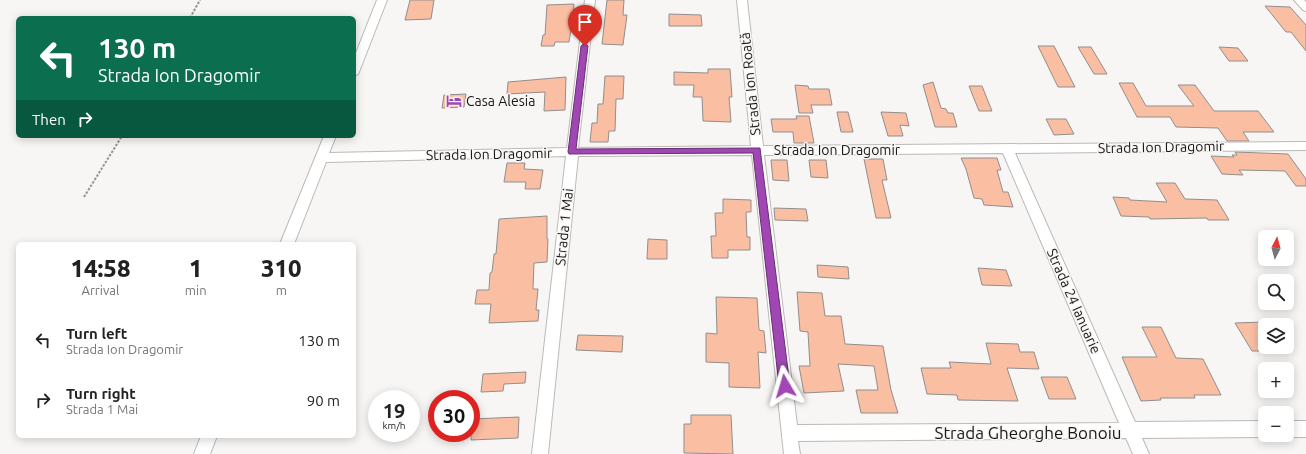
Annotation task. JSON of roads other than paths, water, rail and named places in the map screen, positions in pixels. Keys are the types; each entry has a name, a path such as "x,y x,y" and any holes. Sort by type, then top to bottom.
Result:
{"street":[{"path":"356,67 382,0"},
{"name":"Strada 1 Mai","path":"540,454 572,152 590,0"},
{"name":"Strada Ion Roată","path":"742,0 757,150 792,454"},
{"path":"1299,0 1306,8"},
{"path":"288,242 329,138"},
{"name":"Strada Ion Dragomir","path":"321,158 572,152 1306,146"},
{"name":"Strada 24 Ianuarie","path":"1007,149 1141,454"},
{"name":"Strada Gheorghe Bonoiu","path":"790,433 1258,429"},
{"path":"1294,429 1306,429"},
{"path":"202,454 209,438"}],"place":[{"name":"Casa Alesia","path":"454,101"}]}
